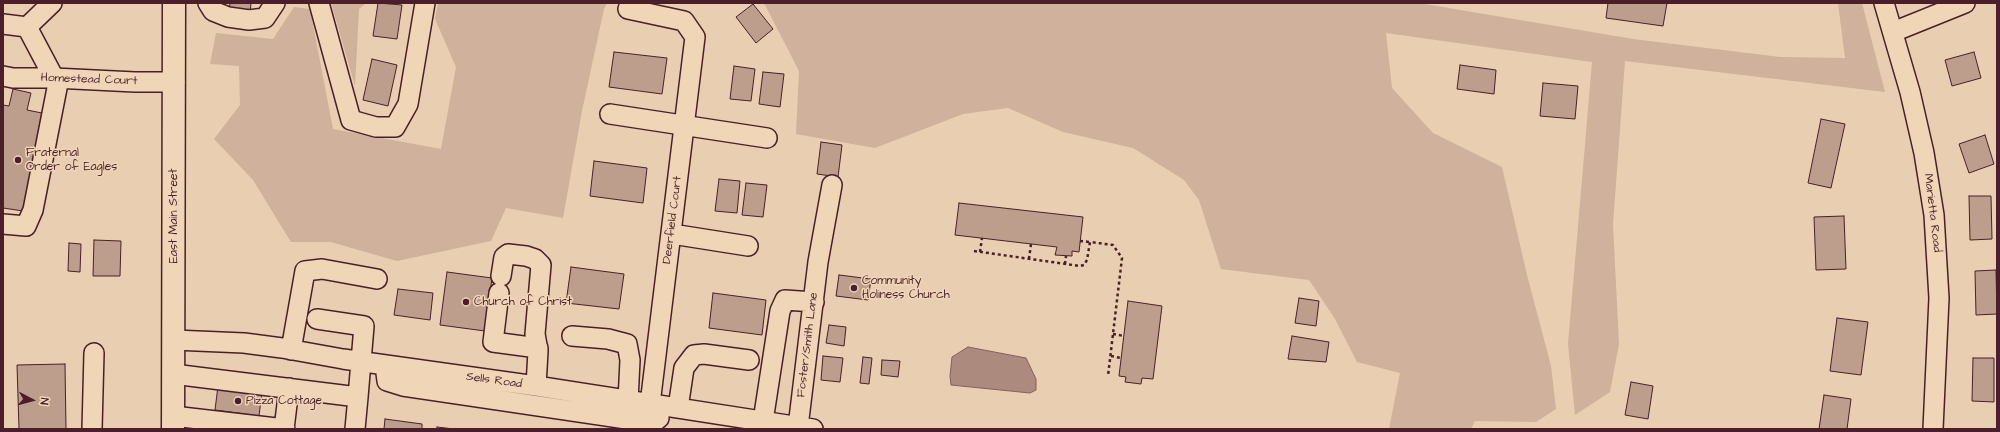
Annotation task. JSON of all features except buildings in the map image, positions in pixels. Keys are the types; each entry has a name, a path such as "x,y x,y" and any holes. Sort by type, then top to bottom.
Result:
{"main road":[{"name":"East Main Street","path":"173,422 174,3"}],"street":[{"path":"27,27 52,3"},
{"path":"208,3 213,11 228,17 249,20 265,18 275,3"},
{"path":"318,3 351,120 376,127 396,127 408,104 425,3"},
{"name":"Marietta Road","path":"1884,3 1893,32 1924,153 1934,215 1939,298 1933,429"},
{"path":"1893,32 1965,3"},
{"name":"Deerfield Court","path":"605,416 653,423 659,418 654,405 695,37 684,21 628,9"},
{"path":"3,24 27,27"},
{"path":"3,224 26,226 33,210 56,78 27,27"},
{"name":"Homestead Court","path":"3,76 13,78 175,82"},
{"path":"610,114 685,127 768,138"},
{"name":"Foster/Smith Lane","path":"806,428 818,262 832,185"},
{"path":"672,234 748,246"},
{"path":"536,386 538,348 535,334 541,265 530,257 508,254 504,257 493,342 538,348"},
{"path":"291,350 305,271 322,269 377,279"},
{"path":"763,421 780,311 785,300 814,302"},
{"path":"317,319 364,326 355,429"},
{"path":"572,336 608,339 627,344 630,360 628,400"},
{"name":"Sells Road","path":"174,340 244,343 385,365 449,383 502,382 536,386 678,408 724,422 763,421 806,428"},
{"path":"92,429 94,353"},
{"path":"678,408 684,368 694,355 704,354 749,360"},
{"path":"174,374 358,397"},
{"path":"501,400 502,382"},
{"path":"449,383 501,400 605,416 606,397"},
{"path":"173,422 285,429 289,388"},
{"path":"554,408 556,390"}],"path":[{"path":"980,252 982,238"},
{"path":"1080,241 1113,245 1122,258 1108,376"},
{"path":"974,251 1080,266 1084,265 1090,242"},
{"path":"1029,259 1031,244"},
{"path":"1064,264 1066,256"},
{"path":"1113,334 1124,336"},
{"path":"1110,356 1121,358"}],"shaded area":[{"path":"331,3 366,3 359,9 355,86"},
{"path":"438,3 607,3 604,9 582,111 563,218 506,208 491,241 397,261 331,242 291,242 253,180 214,139 240,105 239,66 210,64 216,33 273,39 294,7 310,9 333,129 441,149 456,67 435,19"},
{"path":"764,3 1419,3 1633,39 1780,57 1845,58 1838,3 1862,3 1885,92 1625,61 1613,224 1619,344 1610,392 1575,415 1568,344 1592,62 1386,33 1392,88 1433,133 1502,167 1527,275 1551,366 1556,409 1536,422 1475,421 1471,429 1389,429 1400,373 1357,362 1335,319 1309,280 1221,269 1199,200 1184,180 1133,148 1063,132 1008,108 963,114 875,148 796,134 799,71"},
{"path":"968,347 1026,358 1036,379 1036,390 1030,393 951,385 950,376 952,357"}],"place":[{"name":"Fraternal Order of Eagles","path":"18,160"},
{"name":"Community Holiness Church","path":"854,288"},
{"name":"Church of Christ","path":"466,302"},
{"name":"Pizza Cottage","path":"238,401"}]}
